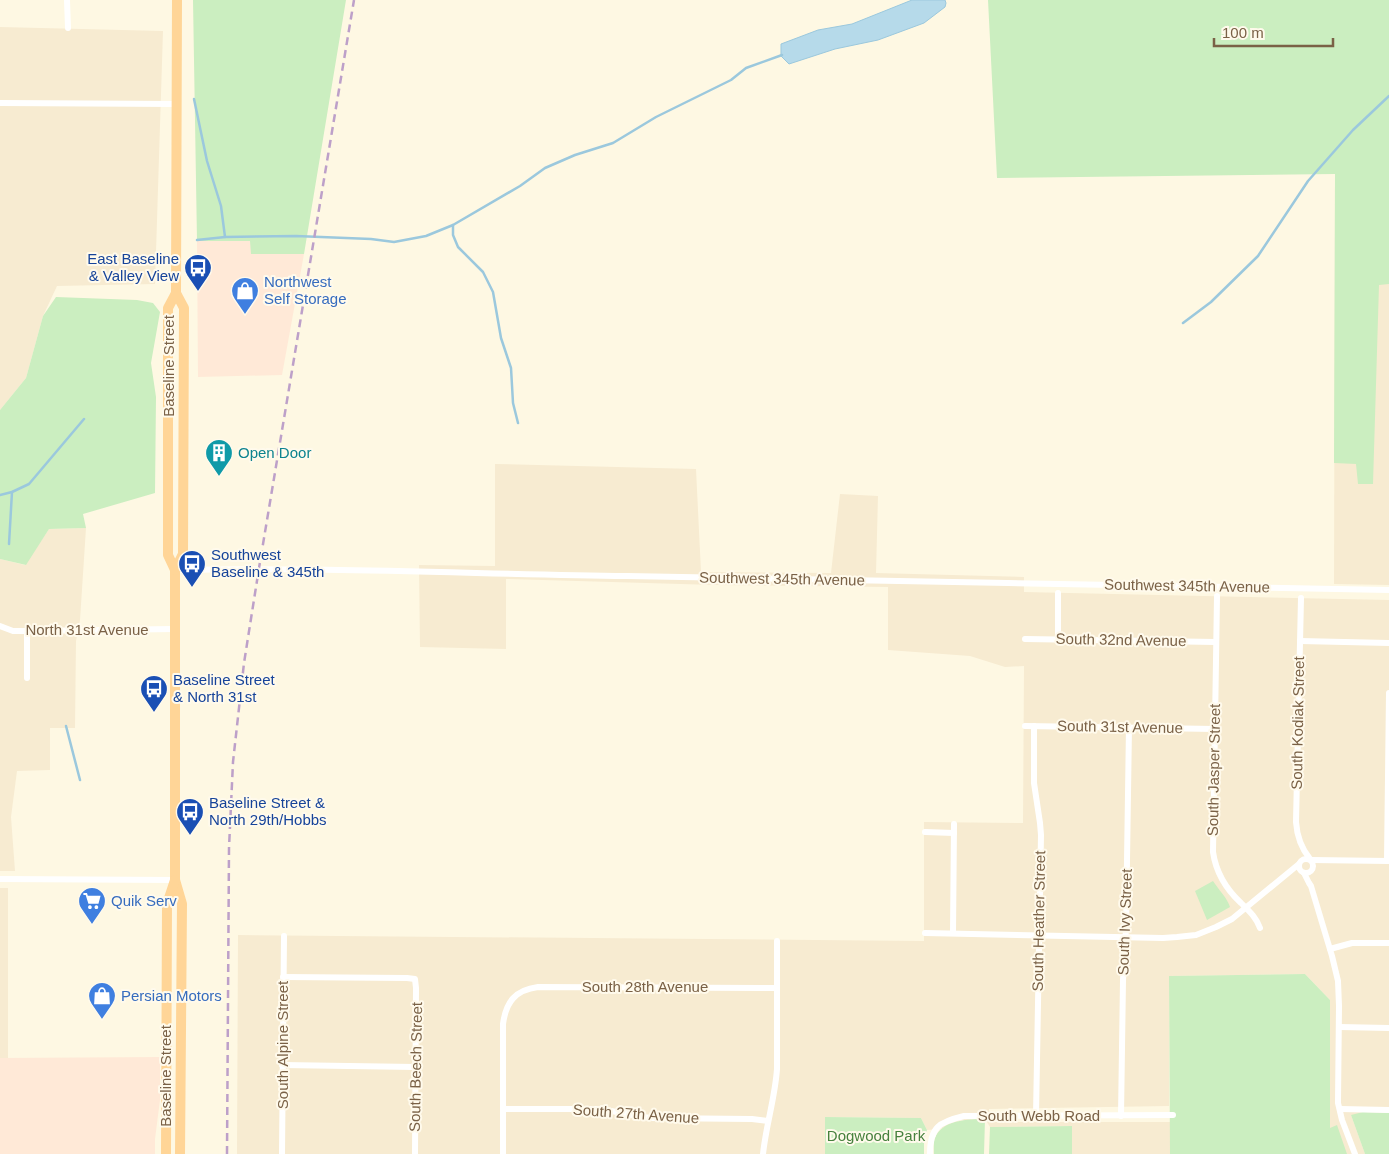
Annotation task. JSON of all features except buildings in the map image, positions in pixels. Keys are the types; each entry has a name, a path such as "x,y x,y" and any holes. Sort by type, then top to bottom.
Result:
{"highway":[{"path":"176,293 178,0"},
{"name":"Baseline Street","path":"176,293 168,308 168,555 175,570 175,880 182,904 180,1154"},
{"name":"Baseline Street","path":"175,570 183,554 184,400 184,308 176,293"},
{"name":"Baseline Street","path":"166,1154 167,904 175,880"}],"street":[{"path":"68,0 68,28"},
{"path":"0,103 177,104"},
{"name":"Southwest 345th Avenue","path":"175,570 259,568 1389,590"},
{"path":"1058,593 1058,639"},
{"name":"South Jasper Street","path":"1217,596 1213,844 1215,861 1219,874 1228,890 1255,917 1260,928"},
{"name":"South Kodiak Street","path":"1301,598 1296,822 1301,847 1311,860"},
{"name":"North 31st Avenue","path":"0,626 14,631 176,629"},
{"path":"27,631 27,678"},
{"name":"South 32nd Avenue","path":"1025,639 1216,642"},
{"path":"1300,641 1389,643"},
{"path":"925,934 1177,938 1196,935 1232,919 1306,858 1326,861 1388,860 1389,693"},
{"name":"South 31st Avenue","path":"1025,726 1215,728"},
{"name":"South Heather Street","path":"1034,726 1034,783 1041,835 1036,1116"},
{"name":"South Ivy Street","path":"1121,1116 1130,727"},
{"path":"953,933 954,824"},
{"path":"925,832 954,833"},
{"name":"South Kodiak Street","path":"1300,862 1301,847"},
{"path":"1308,871 1313,863 1311,860"},
{"path":"1288,873 1308,871 1326,861"},
{"path":"1300,862 1299,868 1308,871 1313,883 1311,886 1330,949 1339,990 1338,1083 1340,1109 1342,1120 1355,1154"},
{"path":"0,879 175,880"},
{"name":"South Alpine Street","path":"282,1154 284,936"},
{"path":"762,1154 776,1088 777,941"},
{"path":"1330,949 1352,943 1389,944"},
{"name":"South Beech Street","path":"283,977 407,978 415,980 415,1154"},
{"name":"South 28th Avenue","path":"503,1109 503,1024 506,1009 521,991 538,986 777,988"},
{"path":"1339,1027 1389,1028"},
{"path":"282,1065 416,1067"},
{"path":"503,1109 503,1154"},
{"name":"South 27th Avenue","path":"503,1109 599,1109 650,1118 752,1119 768,1121"},
{"path":"1340,1109 1389,1110"},
{"name":"South Webb Road","path":"930,1154 931,1136 938,1125 964,1116 1173,1115"}],"shaded area":[{"path":"0,27 163,31 155,284 57,286 43,316 26,378 0,410"},
{"path":"1335,174 1389,175 1389,585 1334,584"},
{"name":"Northwest Self Storage","path":"197,241 251,241 251,254 304,254 282,375 198,377"},
{"path":"495,464 696,469 701,572 831,573 840,494 878,496 876,573 1024,577 1024,592 1389,600 1389,1115 1351,1115 1365,1154 1330,1154 1330,1000 1305,974 1169,976 1169,1106 989,1109 990,1122 1170,1122 1170,1154 1072,1154 1072,1126 990,1127 985,1119 961,1120 940,1129 927,1130 921,1118 825,1117 825,1154 237,1154 238,935 924,941 924,822 1023,823 1024,666 1005,667 970,656 888,650 888,587 715,585 506,579 506,649 420,647 419,565 495,566"},
{"path":"86,528 80,620 76,641 75,728 50,728 50,770 17,771 11,817 15,871 0,871 0,559 25,565 49,529"},
{"path":"0,888 8,888 8,1058 0,1058"},
{"path":"160,1057 160,1100 155,1154 0,1154 0,1058"}],"green space":[{"path":"193,0 346,0 304,254 251,254 250,241 197,241"},
{"path":"988,0 1389,0 1389,284 1379,285 1373,484 1358,484 1356,464 1334,463 1335,174 997,178"},
{"path":"56,297 137,300 153,303 160,312 151,363 156,397 155,493 83,514 86,528 49,529 26,565 0,559 0,410 26,378 43,316"},
{"path":"1213,881 1230,907 1207,920 1195,891"},
{"path":"1305,974 1330,1000 1330,1128 1337,1125 1347,1154 1170,1154 1169,976"},
{"path":"1363,1112 1389,1113 1389,1154 1365,1154 1351,1115"},
{"name":"Dogwood Park","path":"825,1117 921,1118 927,1130 924,1140 924,1154 825,1154"},
{"name":"Dogwood Park","path":"985,1119 984,1154 934,1154 934,1140 943,1127 964,1120"},
{"path":"1072,1126 1072,1154 989,1154 990,1127"}],"water":[{"path":"912,0 945,0 946,3 945,7 924,23 878,40 835,49 789,64 781,56 781,44 818,30 852,24"}],"waterway":[{"path":"197,240 225,237 296,236 371,239 394,242 426,236 453,225 520,186 545,168 575,155 613,143 656,117 731,80 746,68 782,55"},
{"path":"1183,323 1211,302 1258,256 1308,181 1353,130 1389,96"},
{"path":"194,99 207,161 221,206 225,237"},
{"path":"453,225 453,235 458,247 483,272 493,292 501,338 511,368 513,403 518,423"},
{"path":"0,495 29,484 84,419"},
{"path":"9,544 12,492"},
{"path":"66,726 80,780"}],"railway":[{"path":"227,1154 229,848 233,762 244,663 259,568 354,0"}],"place":[{"name":"East Baseline & Valley View","path":"198,292"},
{"name":"Northwest Self Storage","path":"245,315"},
{"name":"Open Door","path":"219,477"},
{"name":"Southwest Baseline & 345th","path":"192,588"},
{"name":"Baseline Street & North 31st","path":"154,713"},
{"name":"Baseline Street & North 29th/Hobbs","path":"190,836"},
{"name":"Quik Serv","path":"92,925"},
{"name":"Persian Motors","path":"102,1020"}]}
